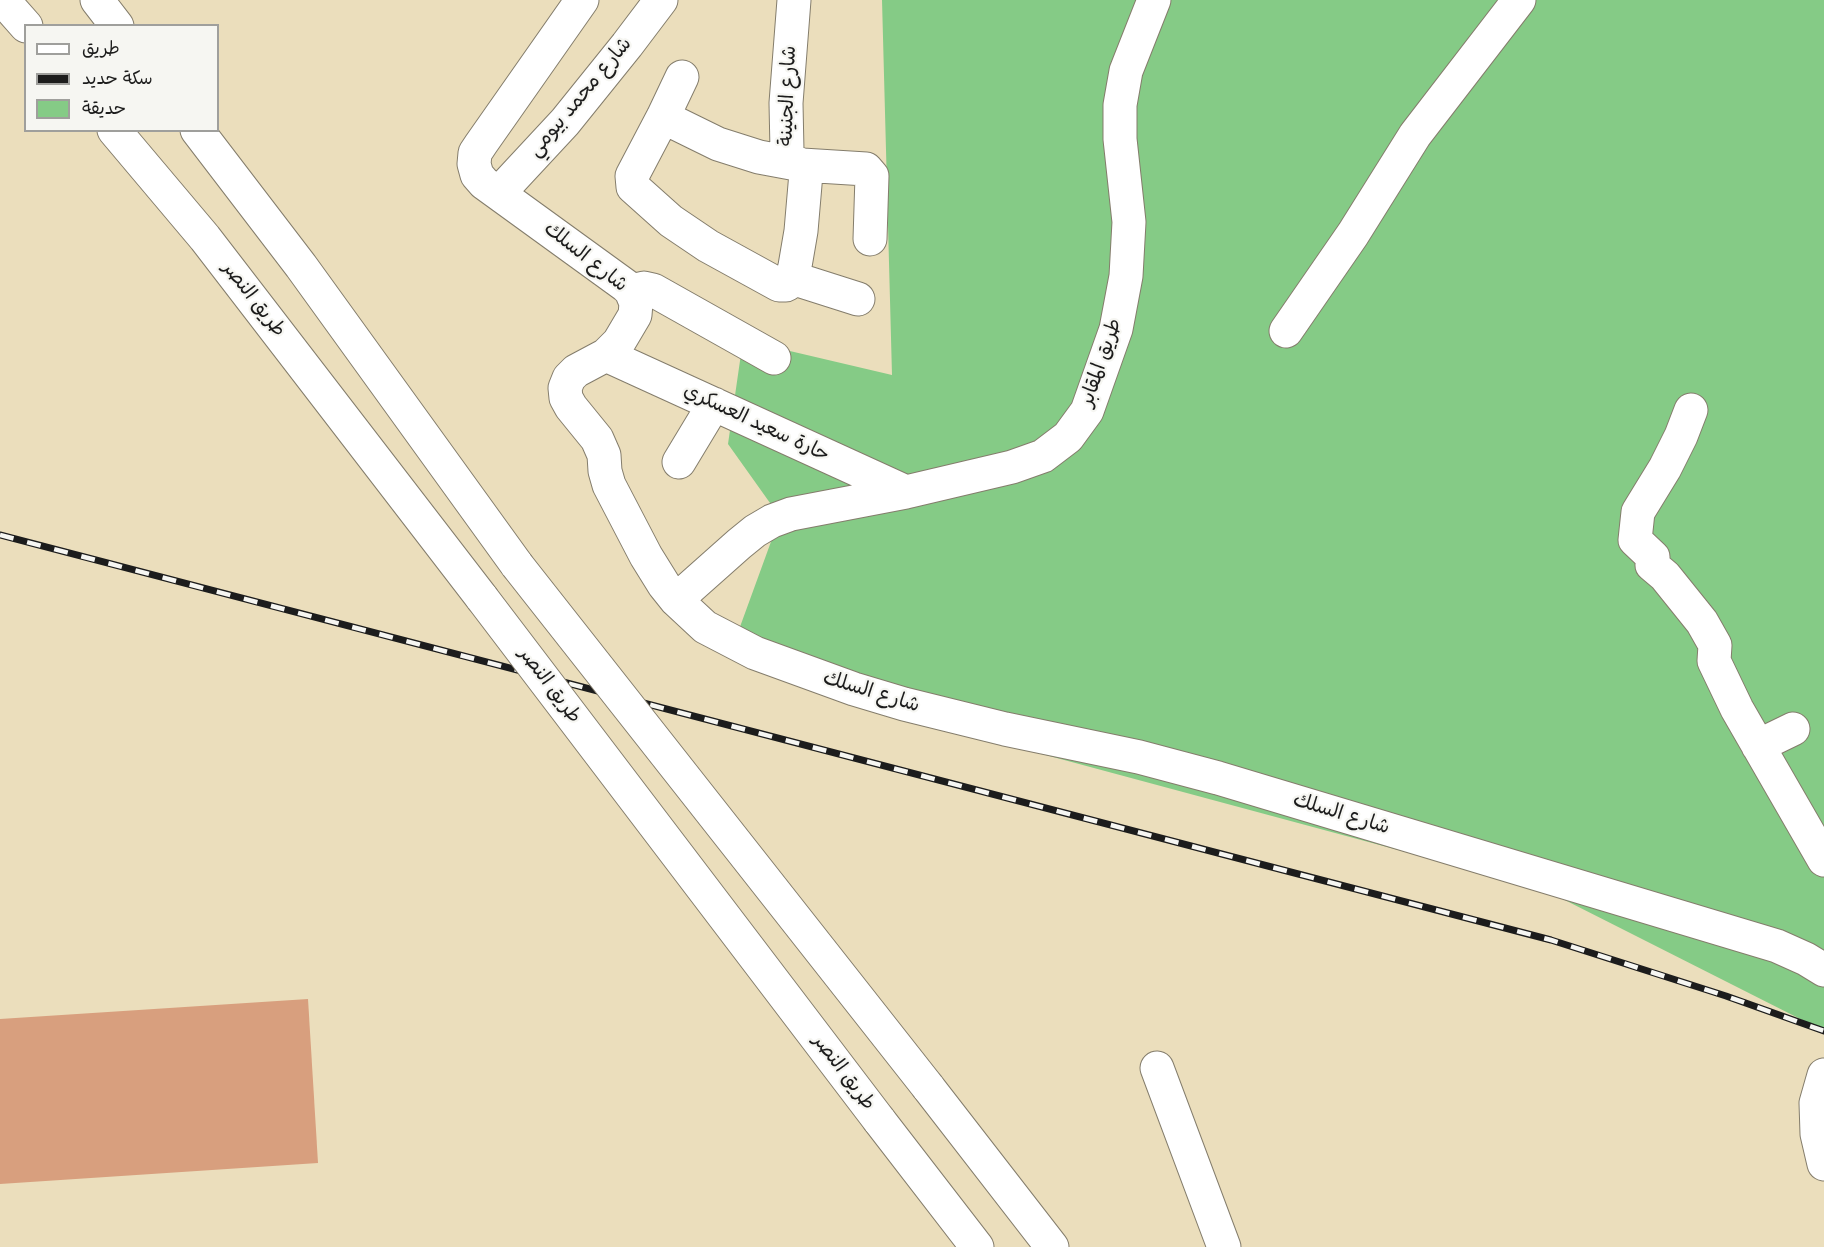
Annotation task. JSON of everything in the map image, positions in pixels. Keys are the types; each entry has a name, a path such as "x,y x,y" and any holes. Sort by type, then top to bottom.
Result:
{"main road":[{"path":"3,0 24,24"},
{"path":"97,0 115,24"},
{"name":"شارع السلك","path":"582,0 476,153 474,164 477,175 484,183 632,291 636,303 635,315 619,342 606,355 576,370 569,378 565,388 566,398 597,439 604,455 609,485 646,556 676,600 705,627 755,653 854,689 955,717 1139,757 1218,778 1777,946 1824,970"},
{"name":"شارع محمد بيومي","path":"499,193 565,122 661,0"},
{"name":"شارع الجنينة","path":"789,282 801,231 806,177 805,168 789,160 787,151 786,103 795,0"},
{"name":"طريق المقابر","path":"676,600 739,544 772,521 791,514 906,492 1012,467 1043,456 1068,436 1087,411 1116,329 1126,276 1129,222 1120,139 1120,105 1126,71 1154,0"},
{"path":"1286,331 1353,234 1415,135 1459,54 1519,0"},
{"path":"682,77 632,176 633,188 636,192 671,221 708,246 779,285 789,282 858,299"},
{"path":"663,117 718,144 759,157 802,165 862,167 872,176 870,240"},
{"name":"طريق النصر","path":"116,132 205,238 977,1247"},
{"path":"199,132 301,266 517,565 1052,1247"},
{"path":"632,291 644,288 653,290 774,358"},
{"name":"حارة سعيد العسكري","path":"606,355 906,492"},
{"path":"679,462 714,404"},
{"path":"1690,410 1681,436 1665,468 1638,512 1635,540 1653,557 1652,565 1665,576 1702,622 1715,645 1714,661 1737,709 1824,860"},
{"path":"1758,746 1793,729"},
{"path":"1157,1068 1224,1247"},
{"path":"1824,1075 1816,1103 1816,1113 1817,1134 1824,1164"}],"green space":[{"path":"882,0 1824,0 1824,1031 1543,889 990,740 729,657 780,517 728,444 743,340 892,375"}],"building":[{"path":"308,999 318,1163 0,1184 0,1019"}],"railway":[{"path":"0,535 1551,940 1726,996 1824,1031"}]}
